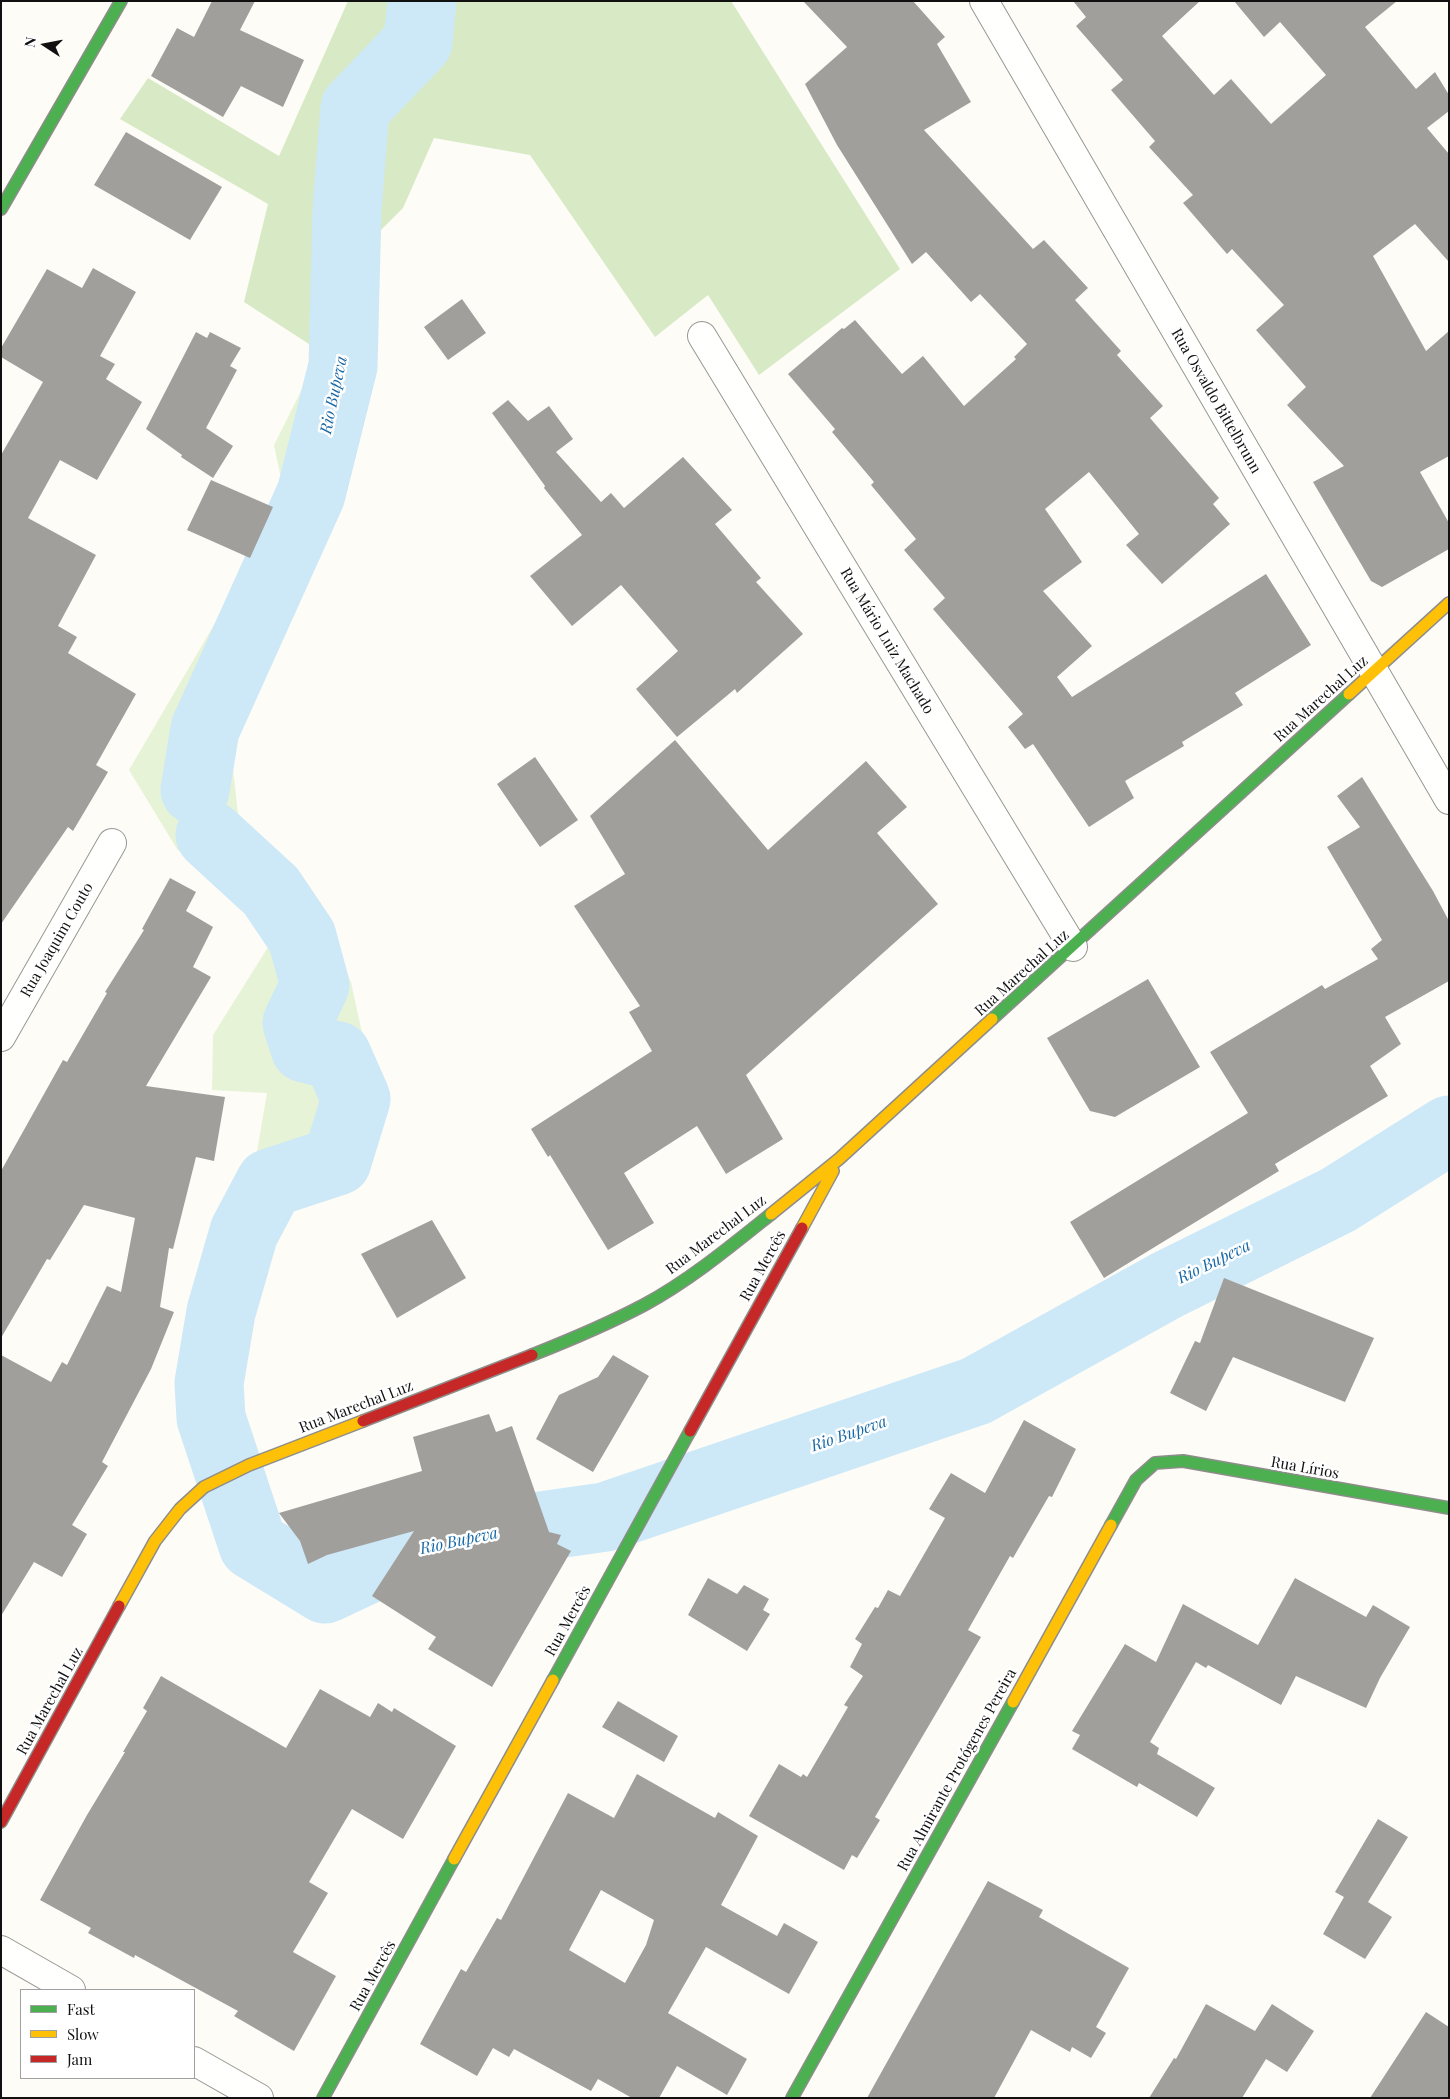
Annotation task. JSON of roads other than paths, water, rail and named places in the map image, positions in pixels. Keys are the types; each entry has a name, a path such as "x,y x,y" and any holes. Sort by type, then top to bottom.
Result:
{"main road":[{"path":"1,209 120,1"},
{"name":"Rua Marechal Luz","path":"1,1822 155,1541 180,1509 204,1487 250,1465 572,1340 645,1304 717,1257 839,1159 1449,604"},
{"name":"Rua Mercês","path":"323,2098 839,1159"},
{"name":"Rua Lírios","path":"1156,1463 1183,1461 1449,1508"},
{"name":"Rua Almirante Protógenes Pereira","path":"792,2098 1136,1480 1156,1463"}],"street":[{"name":"Rua Osvaldo Bittelbrunn","path":"984,1 1449,800"},
{"name":"Rua Mário Luiz Machado","path":"702,336 1073,947"},
{"name":"Rua Joaquim Couto","path":"1,1037 112,843"},
{"path":"1,1950 69,1989"},
{"path":"195,2062 259,2098"}],"waterway":[{"name":"Rio Bupeva","path":"195,790 205,729 311,494 343,366 347,209 355,108 418,42 422,1"},
{"name":"Rio Bupeva","path":"210,835 271,891 302,937 315,985 297,1023 305,1048 337,1056 356,1099 337,1161 270,1183 244,1232 221,1312 209,1383 211,1418 253,1545 325,1589 393,1557 478,1535 605,1517 976,1391 1167,1285 1338,1200 1449,1130"}]}
